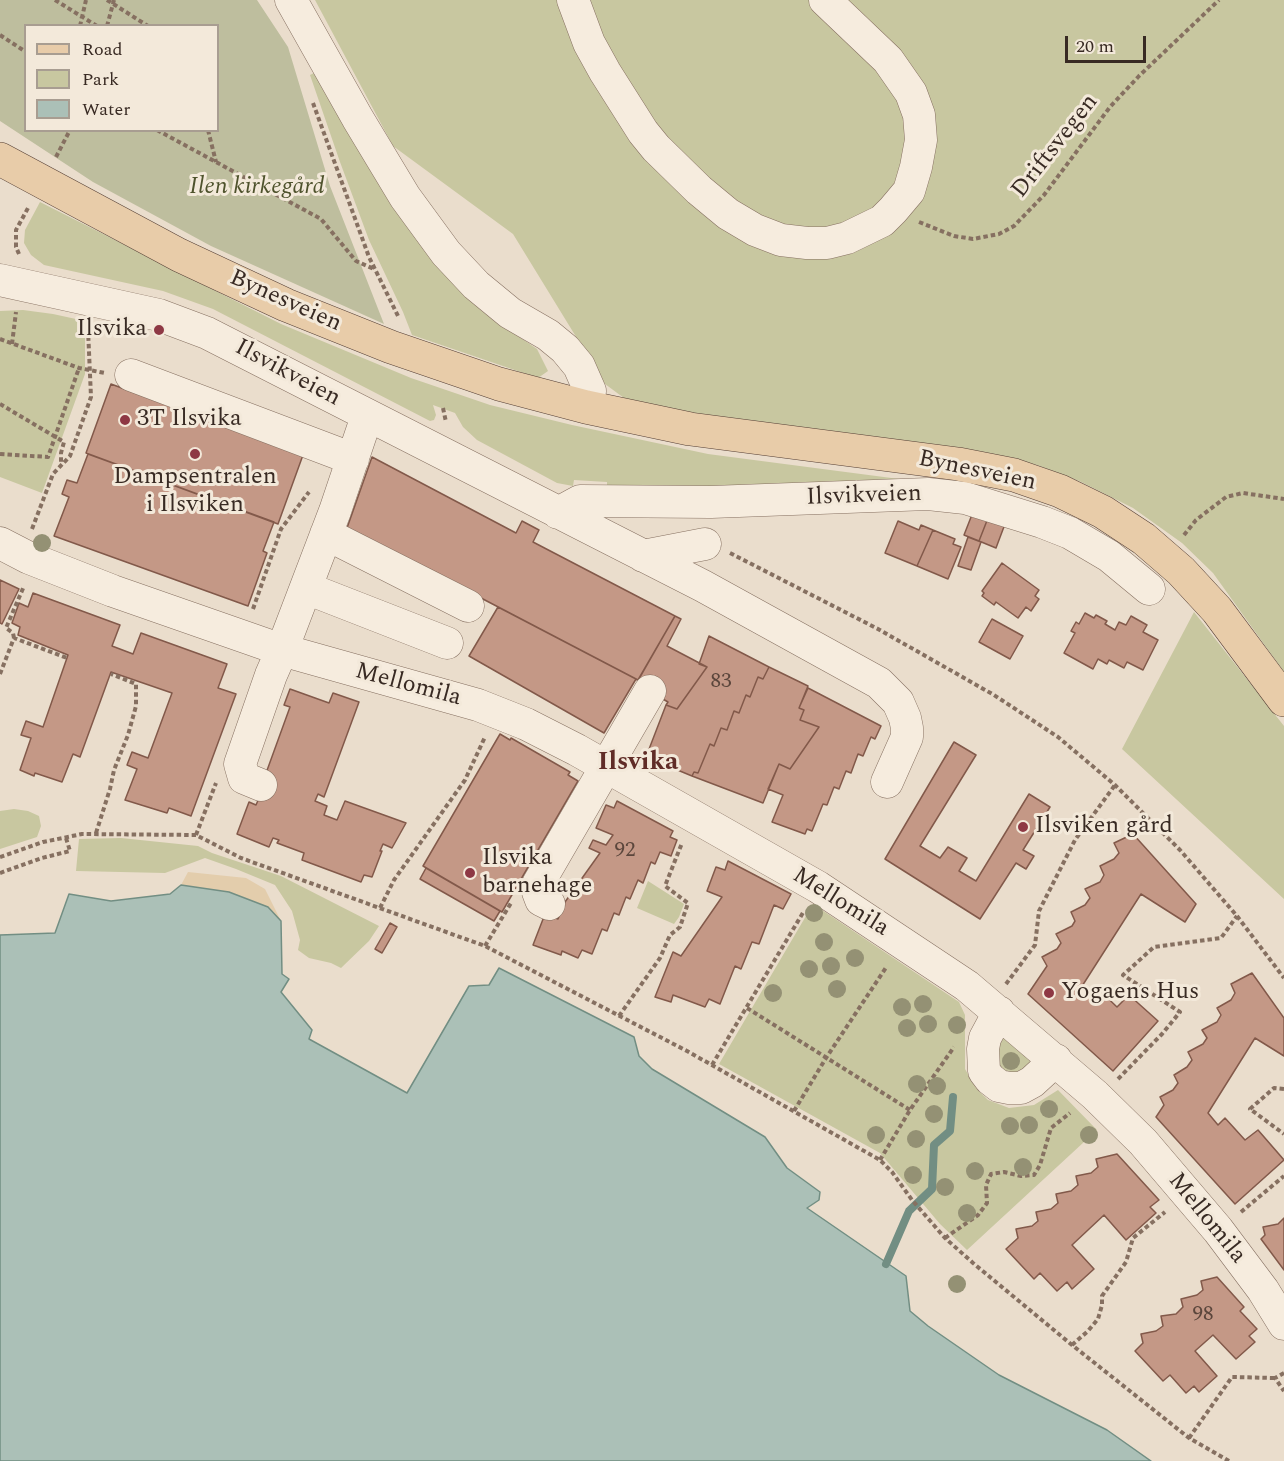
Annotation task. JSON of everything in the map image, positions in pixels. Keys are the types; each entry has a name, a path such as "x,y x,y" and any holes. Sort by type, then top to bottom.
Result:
{"main road":[{"name":"Bynesveien","path":"1,163 179,255 286,305 391,347 499,384 586,407 690,429 958,464 1014,475 1060,491 1103,512 1144,539 1181,571 1217,610 1284,700"}],"street":[{"path":"291,0 405,197 446,253 476,285 510,313 548,335 566,349 579,366 590,391 586,407"},
{"path":"573,0 590,43 643,132 699,190 728,214 755,230 781,240 817,243 847,238 882,221 909,191 921,141 919,115 911,93 888,60 825,0"},
{"name":"Ilsvikveien","path":"9,292 159,315 207,333 703,586 879,683 898,702 907,728 907,737 887,782"},
{"path":"131,375 353,459"},
{"path":"251,774 271,675 306,588 367,416"},
{"name":"Ilsvikveien","path":"558,513 580,501 711,502 927,494 965,498 1070,533 1109,556 1149,589"},
{"path":"326,534 468,606"},
{"name":"Mellomila","path":"0,543 29,558 113,591 282,650 477,705 526,724 818,887 967,986 1095,1095 1143,1142 1218,1230 1263,1290 1284,1324"},
{"path":"643,556 705,544"},
{"path":"306,588 447,643"},
{"path":"549,904 541,900 538,884 608,768 650,691"},
{"path":"995,1009 982,1049 984,1071 990,1079 999,1086 1021,1088 1032,1082 1056,1060"}],"path":[{"path":"55,0 94,24"},
{"path":"80,24 86,0"},
{"path":"107,0 114,2 145,24"},
{"name":"Driftsvegen","path":"893,210 954,236 973,239 999,234 1014,226 1044,195 1110,107 1139,76 1219,0"},
{"path":"108,24 114,2"},
{"path":"0,35 24,50"},
{"path":"312,98 357,227 399,319"},
{"path":"51,165 69,132"},
{"path":"161,132 321,219 356,261 375,269"},
{"path":"208,132 216,163"},
{"path":"9,292 12,344"},
{"path":"31,533 54,474 70,456 91,397 88,327"},
{"path":"0,339 89,371"},
{"path":"0,454 48,457 79,368"},
{"path":"0,404 64,442 61,465"},
{"path":"1182,537 1200,516 1226,497 1244,493 1284,499"},
{"path":"705,544 722,549 847,613 994,695 1058,737 1115,784 1180,850 1237,916 1284,978"},
{"path":"0,674 14,638 13,633 6,627 25,584"},
{"path":"14,638 67,658"},
{"path":"96,833 136,706 136,684 111,674"},
{"path":"380,908 394,880 465,780 486,736"},
{"path":"196,835 214,784 251,774"},
{"path":"995,1009 1035,945 1039,911 1075,840 1115,784"},
{"path":"0,857 43,842 96,833 196,835 241,858 485,946 712,1065 880,1160 945,1238 1072,1345 1190,1438 1229,1461"},
{"path":"0,873 70,851 66,838"},
{"path":"619,1016 660,958 670,935 680,927 688,903 665,886 683,842"},
{"path":"712,1065 818,887"},
{"path":"1122,1076 1180,1012 1123,975 1154,947 1221,938 1237,916"},
{"path":"794,1111 826,1058 890,962"},
{"path":"747,1008 910,1110"},
{"path":"880,1160 910,1110 960,1039"},
{"path":"1284,1089 1274,1088 1250,1109 1284,1134"},
{"path":"945,1238 978,1215 987,1203 986,1185 991,1174 1004,1172 1021,1176 1034,1175 1040,1165 1051,1128 1095,1095"},
{"path":"1241,1212 1284,1176"},
{"path":"1072,1345 1098,1319 1102,1296 1126,1262 1133,1238 1187,1195"},
{"path":"1190,1438 1232,1377 1275,1378 1284,1372"},
{"path":"1275,1378 1284,1391"}],"green space":[{"name":"Ilen kirkegård","path":"0,0 257,0 288,47 330,186 384,324 211,246 93,182 0,121"},
{"path":"315,0 1284,0 1284,672 1213,573 1182,543 1133,508 1079,481 1037,465 988,453 814,433 669,409 624,398 605,384 513,234 393,146"},
{"path":"316,72 417,239 482,311 537,349 548,371 538,378 412,335 369,240 340,162 310,75"},
{"path":"40,202 281,324 411,378 490,405 708,454 922,482 894,489 607,488 607,482 574,480 573,486 557,483 477,440 463,427 455,413 433,405 436,415 434,420 430,421 213,309 163,291 44,265 31,255 24,243 25,230"},
{"path":"23,310 85,321 85,374 42,493 0,477 0,311"},
{"path":"1194,612 1284,726 1284,899 1122,749"},
{"path":"14,809 28,811 39,816 41,826 37,837 0,849 0,811"},
{"path":"121,838 198,846 212,853 281,876 379,926 369,941 341,968 309,958 298,950 300,940 292,911 275,885 236,869 205,858 165,873 76,871 79,839"},
{"path":"648,881 684,904 674,924 637,908"},
{"path":"813,904 959,1002 965,1015 965,1069 976,1088 988,1100 1009,1108 1034,1105 1058,1090 1097,1130 967,1250 940,1224 880,1153 719,1064"},
{"path":"1006,1035 1040,1062 1005,1078 992,1049 996,1040"}],"sand":[{"path":"188,872 246,878 265,889 281,921 268,907 229,892 181,885"}],"water":[{"path":"181,885 229,892 268,907 281,921 282,974 289,979 281,992 312,1030 309,1039 407,1093 469,986 489,985 499,968 634,1037 639,1056 652,1069 765,1137 787,1168 820,1192 819,1200 807,1208 906,1276 910,1311 928,1326 999,1375 1107,1430 1151,1461 0,1461 0,935 55,933 69,894 111,901 170,894"}],"building":[{"name":"Dampsentralen i Ilsviken","path":"111,384 303,455 278,524 86,453"},
{"path":"88,454 274,522 263,551 267,553 248,606 54,536 69,497 62,494 67,480 77,483"},
{"path":"372,457 516,533 522,521 539,530 533,542 675,616 638,680 347,528"},
{"path":"973,512 988,518 979,541 964,535"},
{"path":"988,518 1005,524 996,548 979,541"},
{"path":"898,521 919,530 921,525 933,530 917,566 885,553"},
{"path":"933,530 955,539 953,544 961,547 948,579 917,566"},
{"path":"968,537 981,542 971,570 958,566"},
{"path":"1002,563 1039,590 1035,596 1039,599 1031,611 1026,607 1018,618 996,602 994,605 982,596 984,593 982,591"},
{"path":"0,580 19,589 2,624 0,623"},
{"path":"33,593 120,625 112,646 133,654 141,633 227,664 218,688 236,694 191,816 169,808 167,813 125,800 137,769 127,765 132,752 148,758 172,693 111,672 80,757 73,754 62,782 35,773 34,776 20,770 31,738 21,735 26,721 43,727 68,655 18,635 20,627 12,623 19,603 28,607"},
{"path":"498,607 636,679 604,733 469,656"},
{"path":"1085,613 1094,618 1096,615 1107,621 1105,624 1115,630 1119,622 1126,625 1131,616 1147,625 1143,632 1158,640 1143,670 1127,662 1124,668 1109,660 1107,664 1098,659 1093,669 1064,653 1075,633 1071,631 1076,622 1079,624"},
{"path":"675,616 681,619 667,646 707,667 677,709 666,705 668,702 642,687 645,682 639,679"},
{"path":"992,619 1023,636 1010,659 979,642"},
{"path":"709,636 769,667 763,679 758,677 750,697 746,695 739,713 734,711 727,730 721,728 714,746 710,744 698,773 694,772 692,776 646,757 666,705 677,709 707,667 699,664"},
{"path":"769,667 808,686 799,708 804,710 800,720 819,727 790,769 779,764 763,803 692,776 694,772 698,773 710,744 714,746 721,728 727,730 734,711 739,713 746,695 750,697 758,677 763,679"},
{"path":"808,688 881,726 875,739 871,737 863,756 858,754 851,773 846,771 839,789 834,787 827,805 823,804 812,831 807,829 805,834 772,822 783,795 768,789 779,764 790,769 819,727 800,720 804,710 799,708"},
{"path":"290,689 329,703 333,693 359,702 324,797 318,794 315,801 327,806 324,815 337,820 345,801 406,823 392,848 383,844 372,877 364,875 361,882 302,860 304,853 277,843 279,840 273,838 269,847 237,834 249,802 256,805 259,798 257,798 290,707 284,705"},
{"path":"500,734 570,772 568,775 578,781 502,912 423,866"},
{"name":"Ilsviken gård","path":"954,742 976,755 920,846 940,858 948,847 967,858 959,871 976,881 1029,794 1050,807 1023,850 1034,856 1026,869 1016,863 980,919 885,859"},
{"path":"617,801 673,831 670,837 677,840 671,856 660,852 655,864 651,862 643,883 638,880 630,899 626,897 619,915 614,913 607,931 602,929 592,954 582,950 578,958 562,951 561,955 533,945 545,914 558,919 565,902 600,853 589,848 593,840 606,845 613,835 596,828 606,805 614,808"},
{"path":"1133,834 1196,904 1185,922 1141,894 1077,994 1083,1000 1096,987 1117,1007 1129,995 1158,1021 1113,1071 1028,994 1047,966 1042,957 1057,949 1061,943 1056,934 1072,926 1075,921 1071,912 1085,905 1090,898 1085,889 1100,882 1104,875 1100,866 1114,859 1119,853 1114,843"},
{"path":"728,861 791,894 783,909 774,905 759,944 752,942 741,969 735,966 720,1004 709,999 705,1007 673,995 671,1002 655,997 673,952 681,956 722,897 707,891 716,867 725,870"},
{"path":"426,868 500,911 494,921 420,879"},
{"path":"390,923 397,927 382,953 375,949"},
{"path":"1252,973 1284,1018 1284,1056 1255,1038 1208,1113 1218,1125 1225,1118 1245,1140 1258,1130 1284,1160 1235,1204 1156,1117 1164,1105 1160,1097 1173,1090 1178,1083 1174,1075 1187,1067 1192,1060 1188,1052 1203,1044 1207,1038 1202,1030 1217,1022 1221,1015 1217,1008 1231,1000 1235,993 1231,984"},
{"path":"1117,1154 1159,1200 1150,1207 1156,1213 1126,1240 1104,1215 1072,1245 1094,1269 1072,1289 1067,1282 1057,1291 1040,1273 1034,1279 1006,1249 1018,1238 1016,1229 1032,1226 1038,1221 1036,1212 1051,1209 1058,1203 1056,1194 1071,1191 1078,1185 1076,1176 1091,1173 1098,1167 1096,1159"},
{"path":"1284,1218 1284,1270 1261,1239 1265,1235 1263,1227 1278,1224"},
{"path":"1217,1277 1244,1307 1240,1311 1257,1329 1249,1336 1255,1342 1236,1359 1213,1335 1195,1351 1217,1376 1199,1392 1194,1386 1186,1393 1170,1375 1163,1381 1135,1351 1143,1343 1141,1334 1156,1331 1163,1326 1161,1316 1176,1314 1183,1307 1181,1299 1197,1295 1203,1290 1201,1281"}],"waterway":[{"path":"886,1264 909,1211 932,1189 934,1145 950,1131 953,1097"}],"place":[{"name":"Ilsvika","path":"159,330"},
{"name":"3T Ilsvika","path":"125,420"},
{"name":"Dampsentralen i Ilsviken","path":"195,454"},
{"name":"Ilsviken gård","path":"1023,827"},
{"name":"Ilsvika barnehage","path":"470,873"},
{"name":"Yogaens Hus","path":"1049,993"}],"district":[{"name":"Ilsvika","path":"638,764"}]}
